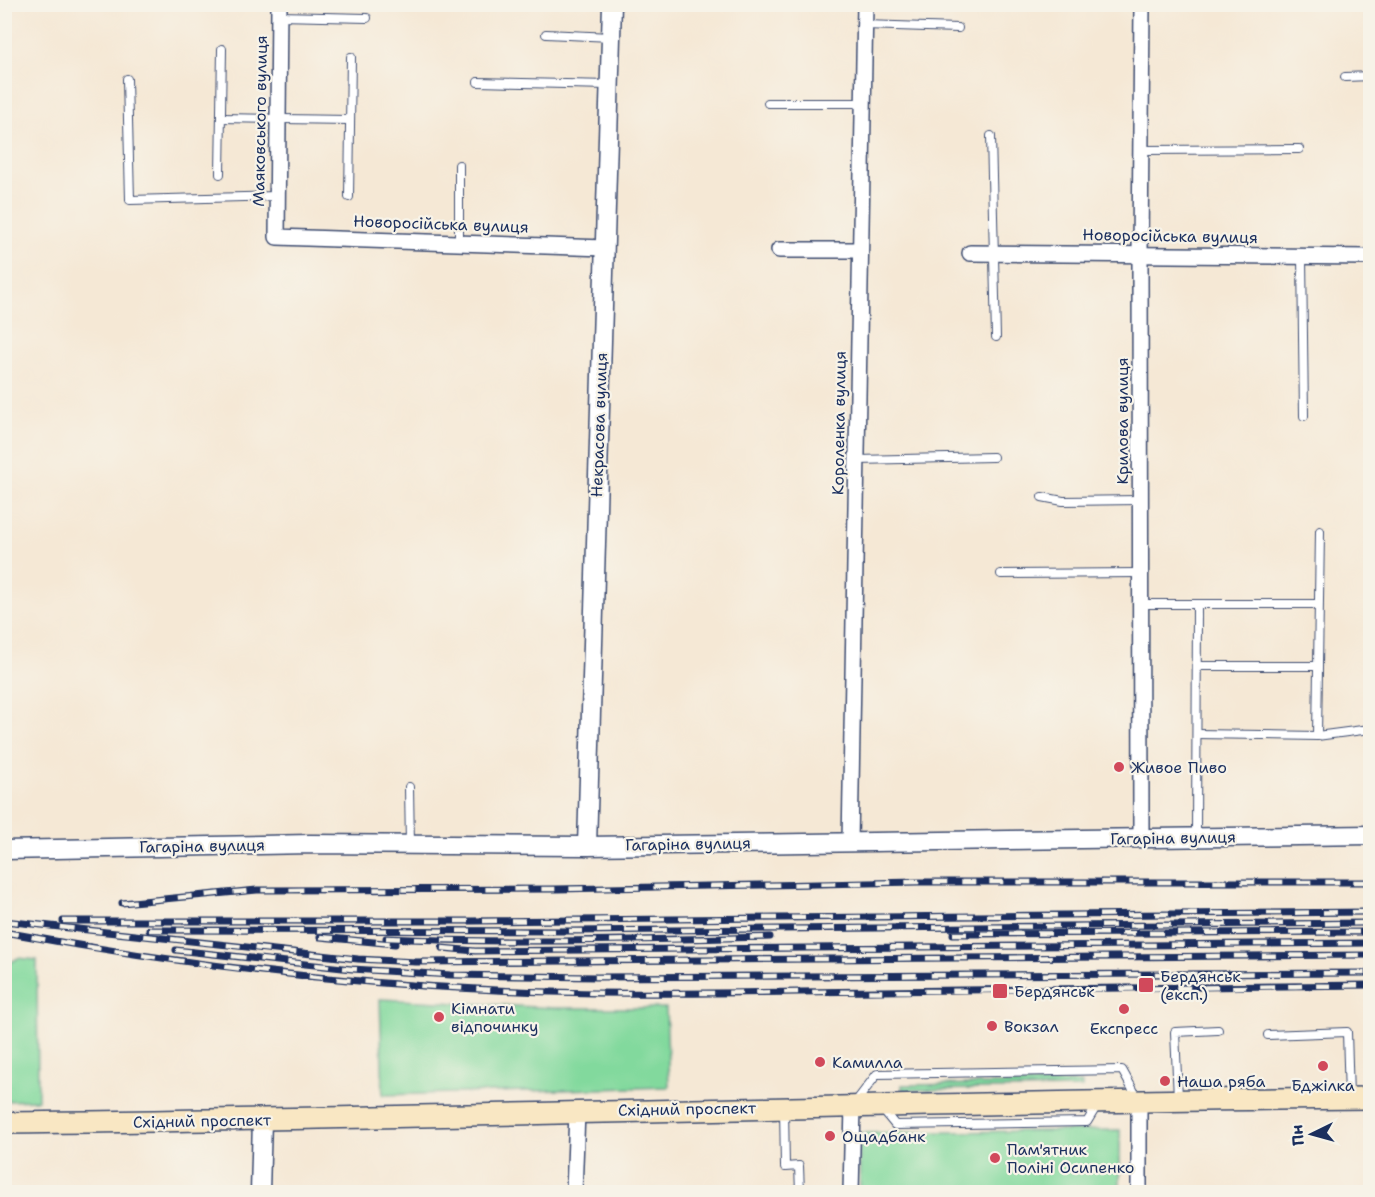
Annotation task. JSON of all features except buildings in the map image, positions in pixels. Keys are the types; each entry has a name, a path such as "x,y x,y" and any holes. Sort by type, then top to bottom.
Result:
{"main road":[{"name":"Східний проспект","path":"4,1123 262,1120 1138,1100 1371,1098"}],"street":[{"name":"Некрасова вулиця","path":"587,846 612,4"},
{"name":"Короленка вулиця","path":"850,843 865,4"},
{"name":"Крилова вулиця","path":"1141,838 1142,4"},
{"name":"Маяковського вулиця","path":"277,237 279,10"},
{"name":"Новоросійська вулиця","path":"277,237 604,248"},
{"path":"779,250 860,250"},
{"name":"Новоросійська вулиця","path":"970,254 1371,257"},
{"name":"Гагаріна вулиця","path":"4,850 410,845 587,846 1371,835"},
{"path":"1138,1100 1139,1192"},
{"path":"851,1192 853,1106"},
{"path":"574,1192 576,1112"},
{"path":"260,1192 262,1120"}],"lane":[{"path":"279,10 367,18"},
{"path":"864,25 958,28"},
{"path":"546,34 611,36"},
{"path":"220,174 222,49"},
{"path":"349,197 351,57"},
{"path":"1345,77 1371,76"},
{"path":"128,79 130,200 277,196"},
{"path":"478,82 609,85"},
{"path":"768,103 863,103"},
{"path":"221,118 350,120"},
{"path":"991,136 996,336"},
{"path":"1141,150 1299,149"},
{"path":"459,165 459,243"},
{"path":"1302,256 1304,416"},
{"path":"857,460 993,458"},
{"path":"1042,496 1063,501 1140,500"},
{"path":"1317,736 1320,531"},
{"path":"1000,574 1140,573"},
{"path":"1140,604 1318,604"},
{"path":"1196,837 1197,604"},
{"path":"1197,666 1318,666"},
{"path":"1197,734 1317,736 1370,729"},
{"path":"409,786 410,845"},
{"path":"1178,1100 1175,1032 1218,1030"},
{"path":"1268,1035 1347,1032 1348,1098"},
{"path":"853,1106 877,1074 1122,1070 1138,1100"},
{"path":"784,1107 785,1167 799,1166 800,1192"}],"green space":[{"path":"18,958 37,960 38,1100 5,1101 5,966"},
{"path":"380,999 555,1008 666,1008 669,1087 383,1095"},
{"path":"1082,1083 1082,1088 902,1090 902,1085"},
{"path":"1120,1130 1120,1192 860,1192 859,1133"}],"railway":[{"path":"122,903 257,890 556,889 918,882 1370,882"},
{"path":"63,921 471,921 1370,912"},
{"path":"4,921 358,959 416,962 1370,955"},
{"path":"149,930 572,931 1370,923"},
{"path":"4,932 126,953 249,970 434,987 534,992 685,993 1370,985"},
{"path":"953,934 1370,932"},
{"path":"320,937 395,944"},
{"path":"386,938 530,941 770,937"},
{"path":"442,948 475,951 1370,943"},
{"path":"176,950 352,969 451,975 597,977 1370,973"}],"place":[{"name":"Живое Пиво","path":"1119,767"},
{"name":"Бердянськ (експ.)","path":"1146,985"},
{"name":"Бердянськ","path":"1000,991"},
{"name":"Експресс","path":"1124,1009"},
{"name":"Кімнати відпочинку","path":"439,1017"},
{"name":"Вокзал","path":"992,1026"},
{"name":"Камилла","path":"820,1062"},
{"name":"Бджілка","path":"1323,1066"},
{"name":"Наша ряба","path":"1165,1081"},
{"name":"Ощадбанк","path":"830,1136"},
{"name":"Пам'ятник Поліні Осипенко","path":"995,1158"}]}
